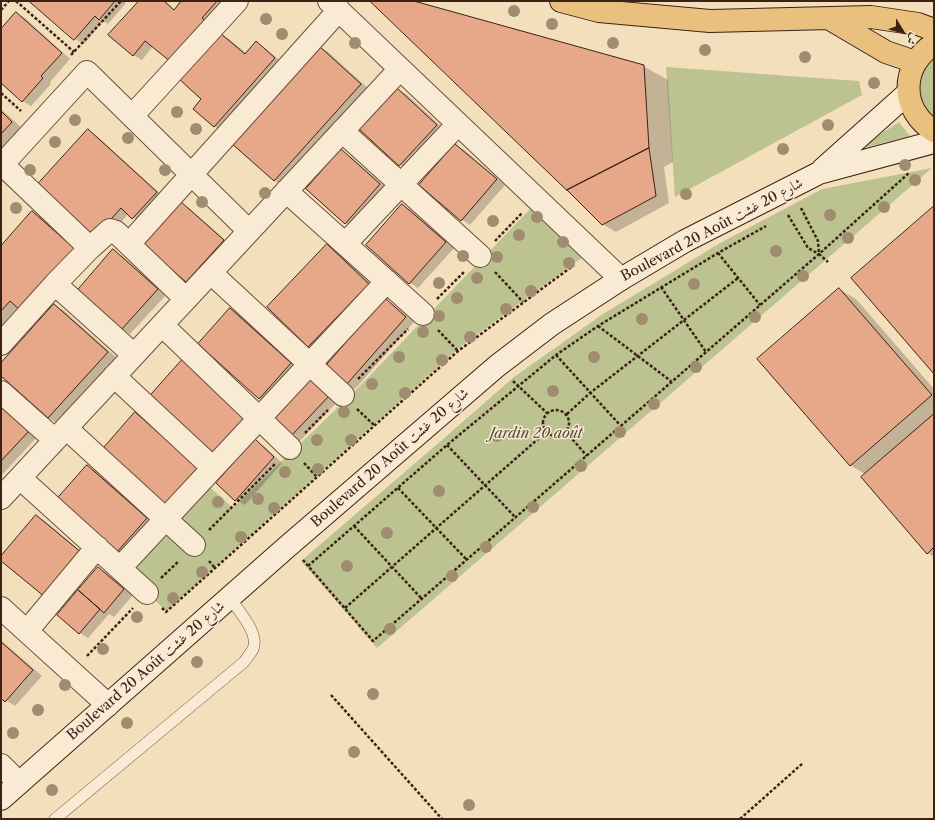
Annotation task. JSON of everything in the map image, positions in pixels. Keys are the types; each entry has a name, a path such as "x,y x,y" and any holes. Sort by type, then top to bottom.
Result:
{"main road":[{"path":"561,1 599,11 710,22 871,17 918,24 934,30"},
{"path":"830,19 886,52 915,62"},
{"path":"934,44 923,52 915,62 909,77 908,93 911,106 917,118 934,131"}],"street":[{"path":"132,116 237,1"},
{"path":"129,244 191,174 334,6 621,279"},
{"path":"1,498 400,68"},
{"path":"90,248 2,166 87,72 249,231"},
{"path":"819,173 908,93"},
{"path":"345,244 458,124"},
{"path":"342,131 480,256"},
{"path":"819,173 925,144"},
{"name":"Boulevard 20 Août شارع 20 غشت","path":"1,799 288,546 497,366 552,324 621,279 686,241 819,173"},
{"path":"286,191 423,314"},
{"path":"1,344 55,284 110,230 116,232 186,299"},
{"path":"211,273 343,395"},
{"path":"120,568 386,281"},
{"path":"55,284 134,355"},
{"path":"162,325 290,448"},
{"path":"114,376 213,468"},
{"path":"1,392 60,434 165,519 194,545"},
{"path":"20,478 147,593"},
{"path":"27,631 96,547"},
{"path":"1,608 108,705"},
{"path":"1,764 19,783"}],"lane":[{"path":"55,819 244,662 254,648 255,637 230,598"}],"path":[{"path":"2,7 9,1"},
{"path":"16,1 74,52"},
{"path":"1,93 38,126"},
{"path":"288,546 308,566 373,641 819,254 916,166 925,144"},
{"path":"795,211 801,208 818,241 819,254"},
{"path":"782,218 788,214 808,248 819,254 828,262"},
{"path":"308,566 447,445 556,355 598,326 661,287 769,225"},
{"path":"718,253 760,305"},
{"path":"480,256 523,302"},
{"path":"147,593 166,612 458,351 579,261"},
{"path":"567,414 590,393 738,278"},
{"path":"661,287 706,352"},
{"path":"423,314 458,351"},
{"path":"598,326 671,381"},
{"path":"556,355 621,425"},
{"path":"497,366 547,413"},
{"path":"557,409 562,410 567,414 570,422 566,432 558,436 546,432 543,422 547,413 557,409"},
{"path":"345,608 546,432"},
{"path":"566,432 587,456"},
{"path":"447,445 516,518"},
{"path":"398,488 467,560"},
{"path":"354,526 422,599"},
{"path":"331,695 442,819"},
{"path":"740,819 803,763"}],"green space":[{"path":"934,59 934,118 928,112 921,97 920,80 923,72"},
{"path":"666,67 859,81 862,95 675,197"},
{"path":"899,122 910,136 856,150"},
{"name":"Jardin 20 août","path":"932,168 377,648 301,561 514,377 603,314 722,242 822,189"},
{"path":"532,207 583,257 461,346 166,611 122,568 203,481 233,508 355,391"}],"building":[{"path":"29,1 115,1 99,20 95,16 74,40"},
{"path":"139,1 164,1 174,10 181,1 217,1 202,18 206,22 171,62 145,41 133,56 108,35"},
{"path":"370,1 414,1 644,65 649,148 567,190"},
{"path":"16,12 62,53 41,76 43,78 22,102 1,83 1,29"},
{"path":"220,33 245,54 256,41 275,58 214,127 193,109 201,99 179,79"},
{"path":"318,45 361,84 274,181 230,142"},
{"path":"397,88 437,125 399,166 359,129"},
{"path":"1,111 12,122 1,134"},
{"path":"88,129 157,192 132,219 121,208 95,237 38,184"},
{"path":"455,144 497,179 461,221 419,185"},
{"path":"649,148 656,196 602,225 567,190"},
{"path":"341,149 380,184 345,224 306,189"},
{"path":"180,201 224,240 186,282 142,244"},
{"path":"402,204 446,242 409,284 366,245"},
{"path":"933,207 934,209 934,374 851,278"},
{"path":"32,211 75,249 21,311 10,301 1,311 1,246"},
{"path":"327,244 369,284 308,347 267,307"},
{"path":"113,249 158,289 121,330 77,291"},
{"path":"839,288 932,395 850,466 757,359"},
{"path":"385,298 406,317 346,385 325,367"},
{"path":"54,304 108,352 48,418 1,376 1,363"},
{"path":"230,308 291,363 259,399 198,344"},
{"path":"182,360 246,418 214,455 149,397"},
{"path":"307,373 330,395 291,436 268,414"},
{"path":"1,406 29,431 1,461"},
{"path":"135,412 198,468 166,505 102,450"},
{"path":"934,414 934,547 927,554 861,477"},
{"path":"255,439 274,457 235,501 216,483"},
{"path":"87,465 147,518 117,552 57,499"},
{"path":"36,515 82,553 45,597 1,561 1,556"},
{"path":"98,567 124,589 104,613 78,590"},
{"path":"78,590 100,609 79,634 57,615"},
{"path":"1,642 33,670 5,702 1,698"}]}
